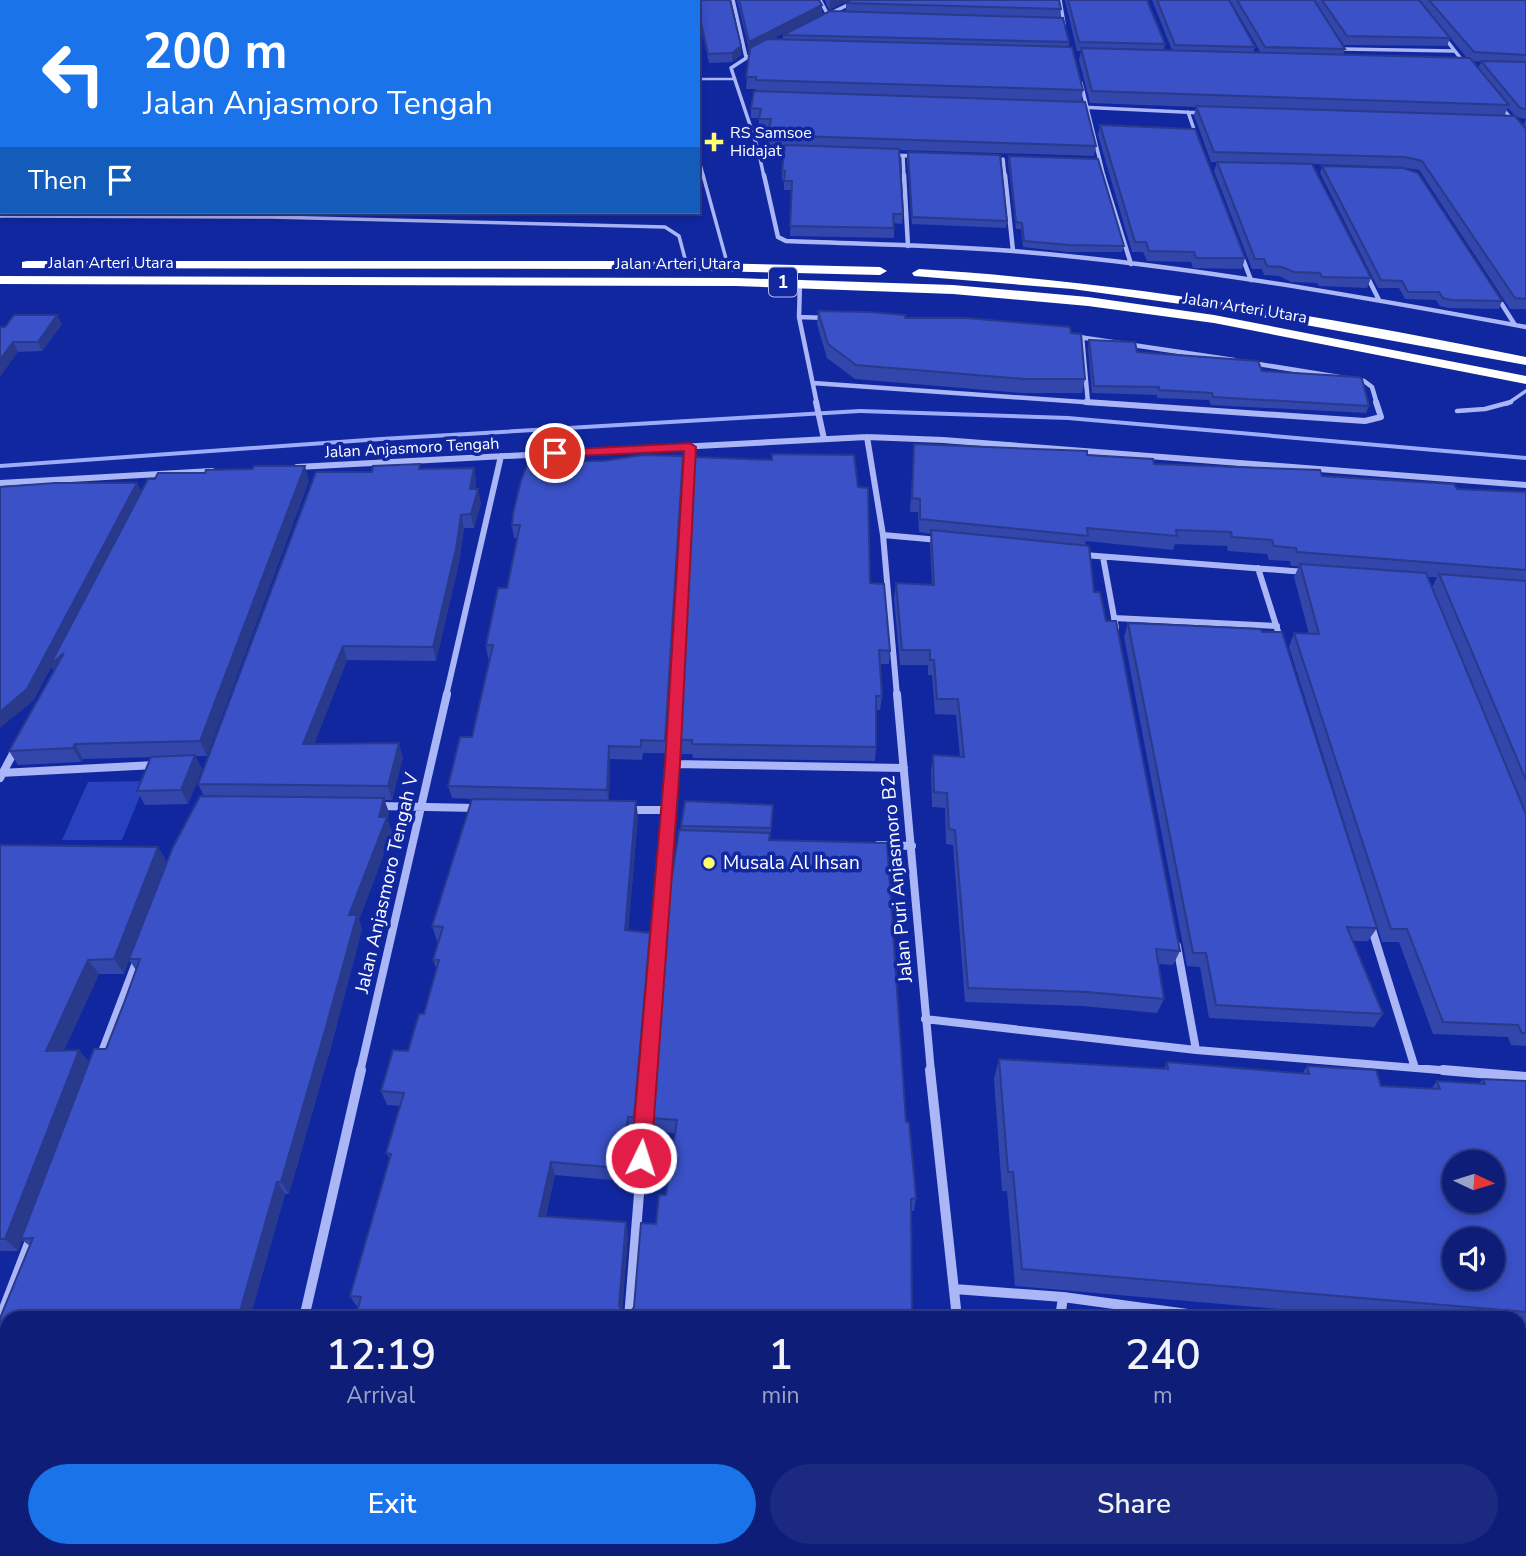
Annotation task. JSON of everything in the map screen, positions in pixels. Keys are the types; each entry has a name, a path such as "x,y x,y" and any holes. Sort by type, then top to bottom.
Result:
{"highway":[{"name":"Jalan Arteri Utara","path":"13,265 728,266 895,271 1063,284 1214,302 1526,361"},
{"name":"Jalan Arteri Utara","path":"0,280 800,282 952,289 1092,304 1331,340 1526,380"}],"street":[{"path":"733,0 746,57"},
{"path":"820,0 827,15"},
{"path":"827,15 858,0"},
{"path":"1060,0 1066,33"},
{"path":"827,15 840,15"},
{"path":"1442,34 1465,65 1456,64"},
{"path":"1337,39 1346,56"},
{"path":"1343,49 1454,51"},
{"path":"757,52 731,68 758,149 778,237 794,242 1013,251 1130,264 1379,300 1526,327"},
{"path":"1079,77 1099,161 1130,264"},
{"path":"740,96 753,96"},
{"path":"1498,103 1526,137"},
{"path":"1074,107 1216,113"},
{"path":"1188,112 1200,145"},
{"path":"1507,121 1526,122"},
{"path":"1093,131 1106,131"},
{"path":"1183,134 1196,134"},
{"path":"758,149 797,151"},
{"path":"877,154 928,156"},
{"path":"903,156 908,246"},
{"path":"990,158 1017,159"},
{"path":"1003,159 1013,251"},
{"path":"1237,242 1251,280"},
{"path":"1361,264 1379,300"},
{"path":"800,282 799,317 824,439"},
{"path":"1494,291 1515,325"},
{"path":"799,317 839,319"},
{"path":"813,383 1365,421 1381,417 1372,387 1352,378 1069,335"},
{"path":"1082,337 1088,403"},
{"name":"Jalan Anjasmoro Tengah","path":"294,467 319,470 501,456 867,437 943,440 1526,485"},
{"name":"Jalan Puri Anjasmoro B2","path":"867,437 883,535 925,1019 956,1311"},
{"path":"630,1311 673,764 690,447"},
{"name":"Jalan Anjasmoro Tengah V","path":"306,1311 501,456"},
{"path":"0,483 226,471"},
{"path":"154,483 158,474"},
{"path":"1518,485 1522,493"},
{"path":"883,535 952,542"},
{"path":"1075,554 1313,572"},
{"path":"1103,557 1117,632"},
{"path":"1258,568 1285,652"},
{"path":"1114,618 1277,626"},
{"path":"1,775 22,736"},
{"path":"673,764 904,768"},
{"path":"1,775 170,765"},
{"path":"365,806 489,808"},
{"path":"613,809 668,810"},
{"path":"666,839 679,839"},
{"path":"870,844 912,846"},
{"path":"1366,912 1415,1068"},
{"path":"1176,942 1196,1050"},
{"path":"94,1073 139,956"},
{"path":"925,1019 1196,1050 1526,1076"},
{"path":"3,1311 35,1228"},
{"path":"954,1289 1063,1297 1166,1311"},
{"path":"1061,1311 1063,1297"}],"lane":[{"path":"700,79 734,79"},
{"path":"700,162 728,266"},
{"path":"0,216 271,217 665,226 679,236 687,266"},
{"path":"1457,411 1492,410 1505,406 1526,391"}],"shaded area":[{"path":"146,781 122,840 62,840 88,782"}],"building":[{"path":"700,0 730,0 741,46 732,53 708,54 700,19"},
{"path":"739,0 819,0 822,5 749,42"},
{"path":"851,0 1059,0 1061,9 846,3"},
{"path":"1068,0 1147,0 1165,44 1079,42"},
{"path":"1157,0 1229,0 1255,47 1175,45"},
{"path":"1237,0 1314,0 1345,49 1265,47"},
{"path":"1322,0 1419,0 1450,38 1347,36"},
{"path":"1429,0 1526,0 1526,55 1474,52"},
{"path":"830,11 1063,18 1069,42 783,35"},
{"path":"767,39 1072,47 1083,90 756,80 756,77 746,77 748,49"},
{"path":"1081,48 1470,58 1509,105 1092,91"},
{"path":"1481,61 1526,62 1526,109 1520,108"},
{"path":"754,91 1085,102 1096,146 768,135 771,119 759,119 761,109 751,108"},
{"path":"1196,106 1515,116 1526,129 1526,299 1515,298 1422,161 1405,157 1214,152"},
{"path":"1100,125 1195,129 1245,258 1196,258 1194,252 1149,251 1146,242 1135,242"},
{"path":"785,145 899,149 903,214 893,214 894,228 790,226 792,181 784,181 785,171 782,171"},
{"path":"908,152 1000,155 1007,221 912,217"},
{"path":"1009,156 1098,159 1124,246 1024,241 1022,223 1016,222"},
{"path":"1217,162 1312,164 1371,278 1322,277 1320,273 1294,272 1282,267 1267,266 1264,259 1255,259"},
{"path":"1322,166 1403,168 1418,173 1502,301 1451,300 1443,298 1439,292 1408,292 1402,281 1381,280"},
{"path":"818,311 869,312 905,315 905,318 967,318 1070,327 1071,333 1081,334 1085,379 1024,379 856,365 828,344"},
{"path":"14,315 57,315 38,342 13,342 0,360 0,327 5,327"},
{"path":"1089,340 1135,342 1137,352 1258,361 1262,371 1359,377 1362,379 1369,406 1213,397 1212,393 1159,390 1159,387 1094,386"},
{"path":"914,444 1087,451 1087,455 1153,459 1154,464 1320,470 1322,476 1454,484 1457,489 1526,492 1526,570 1297,552 1296,548 1274,546 1272,540 1232,537 1231,532 1176,530 1177,536 1087,528 1088,536 920,519 920,499 912,498"},
{"path":"772,454 854,455 858,487 868,488 870,583 884,584 890,651 879,650 882,696 876,696 876,747 692,744 692,740 678,740 694,457 772,460"},
{"path":"643,455 683,456 665,741 641,740 641,747 609,746 607,790 448,786 460,737 472,737 493,645 486,645 498,588 507,588 520,525 512,525 513,514 530,457 571,457 571,461 602,461"},
{"path":"420,464 419,469 474,468 470,489 478,489 471,514 461,515 456,549 433,647 343,646 303,744 399,743 388,786 198,784 316,472 372,472 373,466"},
{"path":"254,466 305,466 200,741 75,744 73,748 9,751 64,653 50,665 148,479 155,479 158,473 205,473 206,470 253,469"},
{"path":"55,483 137,483 27,689 0,712 0,487"},
{"path":"931,530 1089,546 1094,592 1100,592 1106,621 1116,621 1180,951 1156,949 1164,999 1087,992 968,988 955,830 949,829 947,793 934,792 933,755 964,757 958,699 937,699 934,660 930,660 930,650 902,650 896,583 934,585"},
{"path":"1300,564 1426,573 1526,814 1526,1033 1522,1033 1518,1025 1443,1022 1407,929 1391,929 1294,633 1319,634"},
{"path":"1439,574 1526,581 1526,780"},
{"path":"1128,623 1282,632 1377,928 1347,927 1383,1014 1216,1005 1206,953 1193,953"},
{"path":"195,755 181,790 137,791 151,757"},
{"path":"200,796 384,798 379,817 387,817 349,915 357,915 281,1182 277,1182 240,1311 3,1311 33,1238 21,1239 94,1049 106,1049 124,1003 140,959 129,959 173,847"},
{"path":"472,799 636,801 625,930 650,933 634,1117 628,1117 619,1168 551,1162 539,1216 626,1222 619,1306 623,1311 357,1311 361,1297 350,1296 391,1154 386,1153 404,1093 381,1091 393,1050 408,1051 419,1014 424,1014 439,960 433,960 443,927 432,926"},
{"path":"685,801 773,805 771,828 681,826"},
{"path":"679,830 770,833 769,840 887,843 906,1122 909,1122 916,1198 911,1199 912,1311 631,1311 634,1307 641,1223 656,1224 659,1195 666,1195 677,1120 650,1118 663,934"},
{"path":"0,845 158,847 114,959 88,960 46,1051 79,1050 5,1239 0,1239"},
{"path":"999,1059 1168,1069 1167,1062 1309,1074 1307,1066 1376,1070 1381,1086 1440,1089 1437,1081 1485,1084 1483,1079 1526,1081 1526,1311 1022,1269 1013,1172 1008,1172"}],"waterway":[{"path":"0,466 381,439 860,411 1068,418 1526,458"}],"place":[{"name":"RS Samsoe Hidajat","path":"714,142"},
{"name":"Musala Al Ihsan","path":"709,863"}],"route":[{"path":"555,453 690,447 673,764 641,1158"}]}
